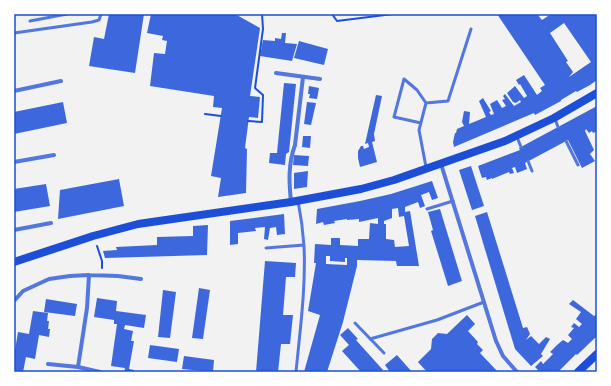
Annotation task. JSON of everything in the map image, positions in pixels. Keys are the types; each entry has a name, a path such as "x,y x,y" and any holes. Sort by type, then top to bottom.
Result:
{"main road":[{"path":"14,262 93,236 138,224 162,219 295,201 371,186 442,164 517,136 554,118 597,93"},
{"path":"578,372 597,354"}],"street":[{"path":"276,73 320,79"},
{"path":"295,201 289,169 291,155 295,145 303,77"},
{"path":"14,91 61,81"},
{"path":"14,162 54,155"},
{"path":"442,164 496,341 504,356 517,372"},
{"path":"14,230 51,223"},
{"path":"78,367 87,308 89,275"},
{"path":"14,301 23,291 49,279 89,275 141,279"},
{"path":"48,364 78,367 100,372"}],"lane":[{"path":"30,21 66,14"},
{"path":"14,33 92,22 99,20 101,14"},
{"path":"426,103 448,101 471,29"},
{"path":"421,123 394,117 404,79 417,90 426,103 421,123 419,130 427,169"},
{"path":"554,118 558,127"},
{"path":"517,136 521,146"},
{"path":"566,141 578,165"},
{"path":"528,161 532,171"},
{"path":"295,201 304,245 301,319 296,372"},
{"path":"427,209 453,201"},
{"path":"266,248 304,245"},
{"path":"370,339 444,318 484,302"},
{"path":"355,323 384,353"}],"path":[{"path":"248,121 262,122 263,95 255,88 263,29 262,14"},
{"path":"332,14 337,21 393,14"},
{"path":"205,114 221,116"},
{"path":"93,236 102,260 101,276"}],"building":[{"path":"109,14 144,14 135,73 89,66 94,37 104,39"},
{"path":"151,14 235,14 260,28 250,96 260,97 258,118 249,117 245,148 247,149 246,193 218,197 221,178 211,176 222,108 213,107 214,96 150,86 154,53 165,54 167,41 162,40 163,36 147,33"},
{"path":"497,14 537,14 542,20 551,14 594,14 597,18 597,80 535,115 534,113 454,147 453,142 455,133 457,129 464,126 462,122 464,111 470,112 469,124 486,117 479,101 483,98 491,111 489,112 491,115 494,114 490,104 497,100 502,108 506,106 502,100 505,99 503,96 505,94 514,106 521,102 520,100 516,103 513,102 507,93 515,86 524,98 527,96 516,80 524,75 537,95 542,91 540,88 545,85","holes":["564,23 591,62 569,77 573,72 566,62 568,61 550,33"]},
{"path":"282,33 286,33 285,43 297,44 292,61 260,56 263,40 275,41 275,38 281,39"},
{"path":"299,41 328,49 324,65 294,58"},
{"path":"284,83 296,84 289,152 286,154 285,165 269,163 270,153 277,153"},
{"path":"309,86 319,88 317,99 309,98"},
{"path":"376,95 382,96 374,134 375,141 372,142 377,162 360,167 358,151 361,146 363,146 364,149 369,147 368,143 365,144"},
{"path":"63,102 67,123 14,134 14,112"},
{"path":"307,102 316,103 311,125 304,124"},
{"path":"597,106 597,131 593,133 592,131 589,133 586,129 585,131 594,150 590,154 595,161 582,168 568,140 525,163 527,169 517,173 515,167 512,168 514,173 510,174 509,172 487,180 486,177 482,178 478,166 520,150 519,148"},
{"path":"303,136 311,136 310,148 302,147"},
{"path":"294,155 309,156 308,166 293,165"},
{"path":"471,166 484,206 472,210 459,170"},
{"path":"308,171 307,187 294,189 294,173"},
{"path":"119,179 124,206 58,219 60,190"},
{"path":"432,181 438,198 432,200 429,192 421,195 425,206 420,208 418,202 405,207 405,212 410,211 419,266 397,266 396,261 357,260 357,266 343,322 327,372 304,372 320,315 308,311 316,263 314,263 315,244 331,245 331,238 340,238 340,245 358,246 358,239 369,239 370,223 378,224 378,218 359,222 359,219 347,219 334,221 335,223 324,225 323,222 316,224 317,209 391,194","holes":["398,208 399,217 404,216 409,246 395,247 394,240 386,239 386,224 384,224 384,221 392,218 392,209","326,256 330,256 330,261 345,262 345,258 347,258 347,265 326,264"]},
{"path":"46,184 50,206 14,212 14,189"},
{"path":"440,209 462,281 448,286 431,231 433,230 428,212"},
{"path":"487,212 523,328 527,327 530,334 526,340 531,336 539,344 546,337 550,339 541,354 543,356 531,366 515,349 475,216"},
{"path":"284,214 285,234 277,235 276,227 270,228 268,240 264,239 265,227 255,228 256,231 238,233 238,244 230,245 230,221"},
{"path":"208,225 207,255 105,258 103,251 117,250 116,247 157,245 157,237 193,236 193,226"},
{"path":"265,261 296,263 295,277 286,277 283,315 293,315 290,344 281,344 278,372 256,372"},
{"path":"199,288 210,290 203,339 192,338"},
{"path":"163,290 176,292 170,338 158,337"},
{"path":"97,298 117,301 116,311 146,315 144,328 125,325 124,329 133,331 131,341 134,341 129,369 134,370 134,372 124,372 125,368 111,366 117,324 114,324 114,320 94,317"},
{"path":"46,299 77,304 75,316 44,312"},
{"path":"573,300 594,316 597,314 597,336 558,372 536,372 538,370 535,367 541,361 543,364 553,354 550,352 557,345 563,340 568,343 572,339 568,335 574,328 571,327 574,323 579,327 582,324 576,319 581,312 569,304"},
{"path":"33,311 48,313 48,329 50,329 49,337 39,335 35,359 26,357 23,372 14,372 14,356 18,332 29,334"},
{"path":"467,315 475,324 468,331 483,350 480,353 498,372 427,372 418,362 431,349 432,339 438,333 447,334"},
{"path":"348,328 358,339 356,340 383,370 380,372 361,372 342,351 349,345 340,335"},
{"path":"150,345 179,349 177,362 148,358"},
{"path":"397,355 412,372 390,372 385,365"},
{"path":"184,356 214,360 213,372 182,369"}]}
